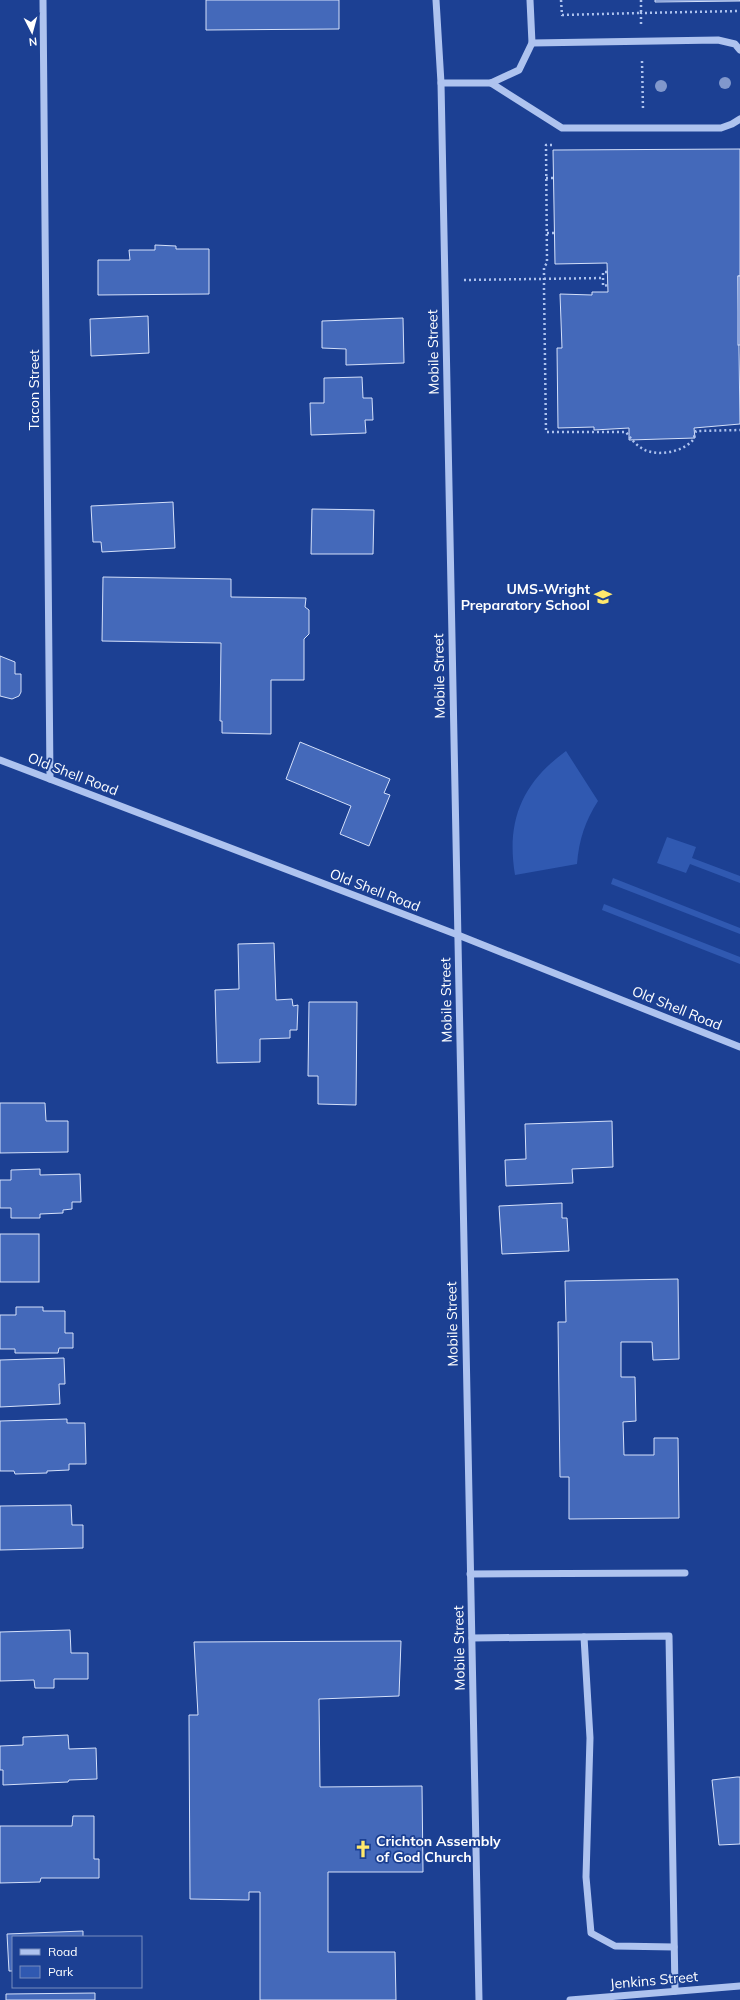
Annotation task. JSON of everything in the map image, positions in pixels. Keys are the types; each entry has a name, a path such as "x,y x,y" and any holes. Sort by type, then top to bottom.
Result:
{"street":[{"name":"Tacon Street","path":"43,0 50,779"},
{"name":"Mobile Street","path":"436,0 441,83 479,2000"},
{"path":"441,83 491,83 519,70 532,43 530,0"},
{"path":"532,43 718,40 734,44 740,50"},
{"path":"491,83 562,128 721,128 740,119"},
{"name":"Old Shell Road","path":"0,760 458,936 740,1047"},
{"path":"470,1574 685,1573"},
{"path":"472,1638 669,1636 675,1991"},
{"path":"584,1637 590,1738 586,1877 591,1933 615,1946 674,1947"},
{"name":"Jenkins Street","path":"570,2000 740,1986"}],"path":[{"path":"561,0 562,15 740,11"},
{"path":"641,0 644,128"},
{"path":"546,145 548,263 544,267 546,432 626,432 635,444 644,450 658,453 673,451 683,447 693,440 696,431 740,430"},
{"path":"546,178 554,178"},
{"path":"547,233 554,233"},
{"path":"608,272 603,272 603,286 608,285"},
{"path":"462,280 603,278"}],"green space":[{"path":"566,751 598,801 583,831 577,864 515,875 513,837 516,820 521,805 528,790 538,776"},
{"path":"667,837 696,847 692,858 740,876 740,883 690,864 686,873 657,863"},
{"path":"613,878 740,928 740,934 611,884"},
{"path":"604,904 740,957 740,964 602,910"}],"building":[{"path":"206,0 339,0 339,29 206,30"},
{"path":"655,0 740,0 740,1 655,2"},
{"path":"740,149 740,276 738,276 740,424 694,428 695,438 629,440 629,428 594,430 594,427 558,428 557,348 562,348 560,294 592,295 592,292 608,292 607,263 555,264 553,150"},
{"path":"155,245 176,246 176,249 209,249 209,294 98,295 98,260 130,260 129,250 155,250"},
{"path":"738,276 740,276 740,345 738,345"},
{"path":"148,316 149,353 91,356 90,319"},
{"path":"403,318 404,363 346,365 346,349 322,348 322,321"},
{"path":"362,377 363,398 372,398 373,420 365,420 366,433 311,435 310,403 324,403 324,378"},
{"path":"173,502 175,548 102,552 101,542 93,542 91,506"},
{"path":"312,509 374,510 373,554 311,554"},
{"path":"103,577 231,579 231,597 306,598 305,607 309,610 309,634 304,639 304,680 271,680 271,734 222,733 222,721 220,721 221,643 102,641"},
{"path":"0,656 15,662 15,674 21,674 21,692 19,696 12,699 0,696"},
{"path":"300,742 390,779 384,793 390,795 369,846 340,834 351,806 286,779"},
{"path":"274,943 276,1000 292,999 293,1006 298,1005 297,1030 290,1030 290,1038 260,1039 260,1062 217,1063 215,990 239,989 238,944"},
{"path":"309,1002 357,1002 356,1105 318,1104 318,1076 308,1076"},
{"path":"0,1103 45,1103 46,1121 68,1121 68,1152 0,1153"},
{"path":"612,1121 613,1167 572,1169 573,1183 506,1186 505,1160 526,1159 525,1124"},
{"path":"40,1169 40,1175 80,1174 81,1202 72,1202 72,1209 63,1210 63,1213 40,1214 40,1218 11,1218 11,1208 0,1208 0,1180 11,1180 11,1170"},
{"path":"562,1203 562,1218 567,1218 569,1251 502,1254 499,1206"},
{"path":"0,1234 39,1234 39,1282 0,1282"},
{"path":"678,1279 679,1359 653,1360 652,1342 621,1342 621,1377 635,1377 636,1421 623,1422 624,1455 654,1455 654,1438 678,1438 679,1518 569,1519 569,1477 560,1477 558,1322 566,1322 565,1281"},
{"path":"16,1307 43,1307 43,1311 65,1311 65,1333 73,1333 73,1348 59,1348 58,1353 15,1353 15,1349 0,1349 0,1315 16,1315"},
{"path":"64,1358 65,1384 59,1384 60,1404 0,1407 0,1360"},
{"path":"67,1419 67,1423 85,1423 86,1464 69,1464 69,1470 47,1471 47,1473 15,1474 14,1471 0,1471 0,1421"},
{"path":"71,1505 72,1525 83,1525 83,1548 0,1550 0,1506"},
{"path":"70,1630 71,1653 88,1653 88,1679 54,1679 54,1688 35,1688 34,1680 0,1681 0,1632"},
{"path":"401,1641 399,1696 319,1699 320,1787 422,1786 423,1872 328,1872 328,1952 395,1952 396,2000 260,2000 260,1892 249,1892 249,1900 190,1899 189,1715 198,1715 194,1642"},
{"path":"68,1735 69,1749 96,1748 97,1779 3,1785 3,1770 0,1770 0,1746 23,1745 23,1737"},
{"path":"740,1777 740,1844 719,1845 712,1780"},
{"path":"73,1816 94,1816 94,1859 99,1859 99,1878 41,1878 40,1882 0,1883 0,1826 72,1826"},
{"path":"83,1931 83,1936 12,1936 12,1971 9,1971 7,1934"},
{"path":"95,1993 95,2000 6,2000 6,1994"}],"place":[{"name":"UMS-Wright Preparatory School","path":"603,597"},
{"name":"Crichton Assembly of God Church","path":"363,1849"}]}
